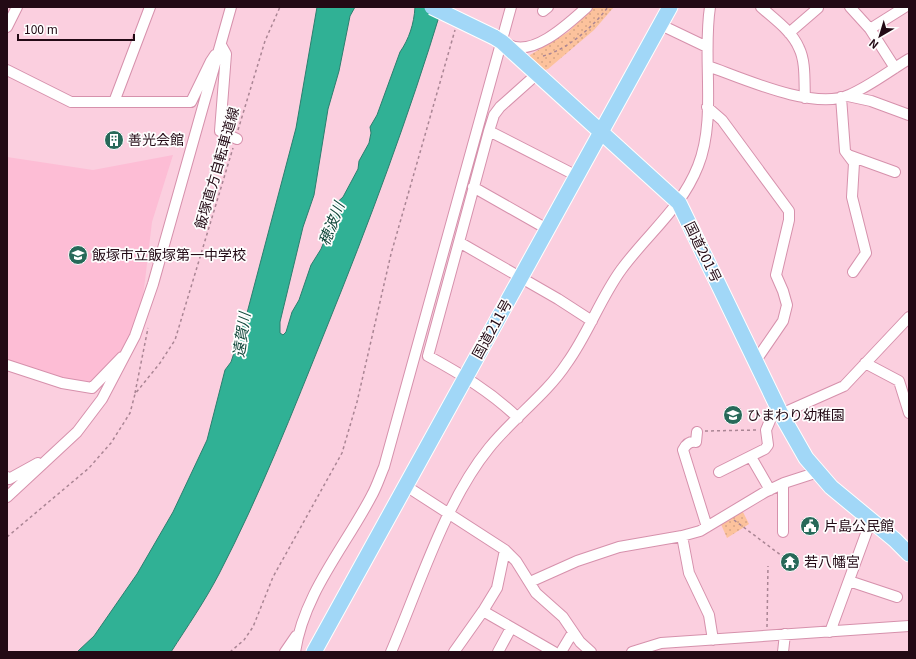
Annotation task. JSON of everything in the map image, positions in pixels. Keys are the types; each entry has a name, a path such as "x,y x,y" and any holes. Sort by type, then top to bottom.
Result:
{"highway":[{"name":"国道201号","path":"432,7 498,39 679,203 798,445 818,472 836,491 909,554"},
{"name":"国道211号","path":"314,652 670,7"}],"street":[{"path":"7,27 17,7"},
{"path":"114,102 150,7"},
{"path":"7,497 77,432 102,399 128,351 144,314 153,284 231,7"},
{"path":"285,652 298,633 314,596 332,562 372,495 384,467 498,39 510,7"},
{"path":"498,39 514,48 522,49 532,46 559,30 587,7"},
{"path":"392,652 449,513 489,448 537,399 566,365 619,272 679,203 699,164 705,139 708,66 707,47 710,7"},
{"path":"761,7 789,33 802,55 805,98"},
{"path":"850,7 870,29 894,68"},
{"path":"870,29 905,7"},
{"path":"789,33 818,8"},
{"path":"661,25 707,47"},
{"path":"7,70 71,102 190,102 211,61 220,49"},
{"path":"220,49 226,54 220,131 236,139"},
{"path":"844,96 909,59"},
{"path":"708,66 788,94 805,98 844,96 872,101 909,114"},
{"path":"518,418 492,394 466,377 428,356 473,187 494,115 500,107 537,74"},
{"path":"844,96 845,151 854,163 852,197 866,252 853,272"},
{"path":"707,107 722,120 789,211 789,220 776,275 787,305 783,321 759,356 755,359"},
{"path":"489,131 576,176"},
{"path":"848,155 895,172"},
{"path":"473,187 547,229"},
{"path":"458,242 521,277 592,321"},
{"path":"720,472 765,449 768,445 766,430 772,412 844,386 909,317"},
{"path":"7,365 62,383 92,388 128,351"},
{"path":"865,363 899,381 909,413"},
{"path":"697,432 696,442 685,445 683,450 707,527"},
{"path":"751,457 770,490"},
{"path":"7,477 9,479 35,463 46,462"},
{"path":"530,582 577,562 619,547 682,536 707,527 741,505 770,490 818,472"},
{"path":"783,484 783,532"},
{"path":"406,486 505,550 516,561 536,593 563,617 573,632 591,652"},
{"path":"830,632 871,520"},
{"path":"682,536 689,573 709,615 713,640"},
{"path":"454,652 483,611 497,588 505,550"},
{"path":"849,581 897,597"},
{"path":"483,611 554,652"},
{"path":"632,652 662,643 909,626"},
{"path":"498,652 511,628"},
{"path":"561,652 573,632"},
{"path":"295,652 298,633"},
{"path":"783,652 785,634"}],"path":[{"name":"飯塚直方自転車道線","path":"135,394 160,363 175,340 265,41 280,7"},
{"path":"543,56 563,48 585,31 608,7"},
{"path":"230,652 244,640 253,627 273,577 342,453 357,402 391,254 455,29"},
{"name":"飯塚直方自転車道線","path":"7,537 89,468 121,429 130,413 135,394 148,322"},
{"path":"697,432 724,430 766,430"},
{"path":"744,527 782,556"},
{"path":"767,635 768,566"}],"shaded area":[{"path":"594,7 614,7 594,30 548,69 542,71 529,57 530,55 568,32"},
{"name":"飯塚市立飯塚第一中学校","path":"173,155 152,222 140,312 129,338 118,356 94,382 87,385 7,363 7,157 93,170"},
{"path":"742,510 749,524 727,538 720,522"}],"water":[{"path":"317,7 355,7 350,16 339,71 328,109 314,195 303,227 280,322 280,333 283,335 286,332 292,312 299,300 311,265 321,249 327,234 326,225 332,207 343,197 358,169 359,161 369,143 371,133 370,127 377,115 400,52 408,37 414,19 415,7 442,7 402,129 342,289 262,483 214,584 171,652 77,652 94,636 137,574 173,512 207,440 225,370 231,362 247,313 296,128"}],"place":[{"name":"善光会館","path":"114,140"},
{"name":"飯塚市立飯塚第一中学校","path":"78,255"},
{"name":"ひまわり幼稚園","path":"733,415"},
{"name":"片島公民館","path":"810,526"},
{"name":"若八幡宮","path":"790,562"}],"water label":[{"name":"穂波川","path":"332,224"},
{"name":"遠賀川","path":"242,335"}]}
